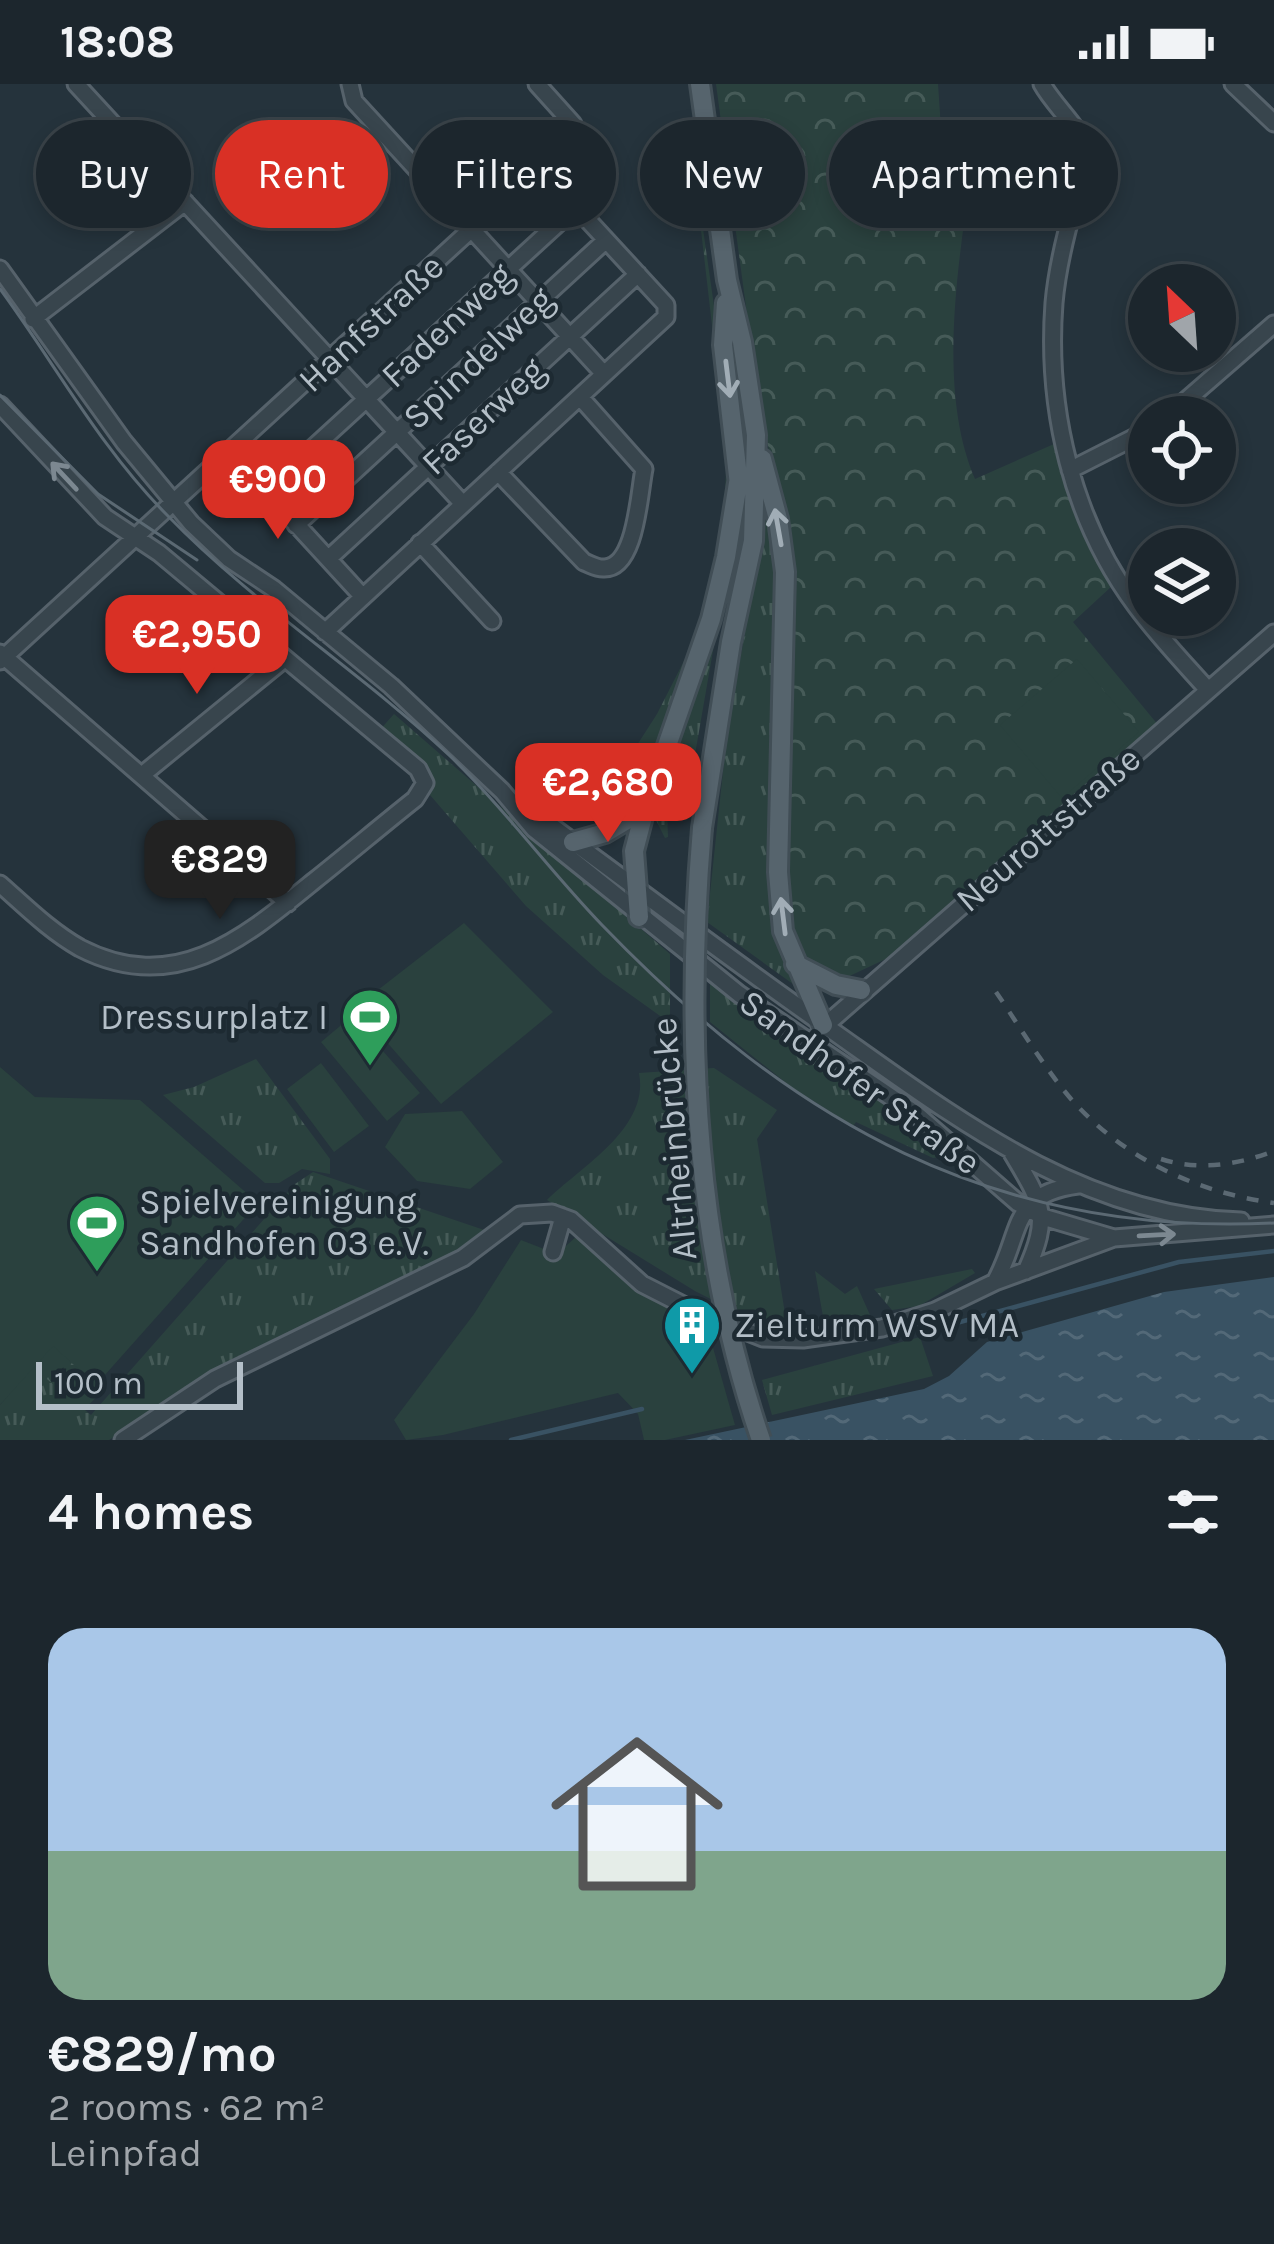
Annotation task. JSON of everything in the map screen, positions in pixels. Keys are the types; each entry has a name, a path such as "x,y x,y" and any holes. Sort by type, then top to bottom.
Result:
{"main road":[{"path":"700,84 727,280 785,572 778,872 783,931 823,1025"},
{"path":"727,280 723,345 739,476 740,589"},
{"path":"740,589 753,541 756,436"},
{"path":"639,917 634,851 711,619 727,557 739,476"},
{"name":"Altrheinbrücke","path":"740,589 702,828 694,987 703,1151 723,1294 761,1440"},
{"path":"573,842 605,833 645,809"},
{"path":"795,964 836,985 861,990"}],"street":[{"path":"76,84 109,120"},
{"path":"350,84 354,101 604,374"},
{"name":"Hanfstraße","path":"537,84 569,120"},
{"path":"1042,84 1086,147 1088,161 1066,233 1054,301 1052,363 1070,470 1113,571 1135,605 1208,690"},
{"path":"1233,84 1274,123"},
{"path":"191,209 464,504"},
{"path":"33,319 151,228"},
{"name":"Fadenweg","path":"266,491 553,228"},
{"path":"325,632 668,311 595,228"},
{"name":"Hanfstraße","path":"174,504 471,230"},
{"name":"Spindelweg","path":"296,525 606,240"},
{"name":"Sandhofer Straße","path":"0,269 174,504 229,559 274,589 391,686 502,790 823,1025 1011,1151 1081,1185 1180,1216 1274,1223"},
{"name":"Faserweg","path":"328,559 638,274"},
{"path":"1191,396 1274,324"},
{"path":"498,472 584,562 604,569 618,563 630,544 644,469 580,397"},
{"path":"0,406 90,504 418,769 425,783 415,799 288,903 220,952 191,961 116,962 82,949 49,928 0,884"},
{"path":"1070,470 1128,441"},
{"path":"231,453 363,597"},
{"path":"174,504 2,657 288,903"},
{"path":"420,543 492,621"},
{"name":"Neurottstraße","path":"811,1043 823,1025 861,990 1274,633"},
{"path":"142,775 284,660"},
{"name":"Sandhofer Straße","path":"502,790 534,829 639,917 1031,1202"},
{"path":"1011,1151 1031,1202 1043,1216 1040,1240 1026,1271"},
{"path":"995,1282 1031,1202 1081,1185"},
{"path":"123,1440 215,1378 464,1258 520,1215 538,1212 563,1217 642,1284 693,1310 763,1338 803,1340 882,1328 935,1311 995,1282 1114,1238"},
{"name":"Sandhofer Straße","path":"1043,1216 1114,1238 1274,1223"},
{"path":"553,1252 563,1217"}],"green space":[{"path":"716,84 938,84 940,120 829,120 829,228 964,228 954,368 963,444 975,479 1054,444 1078,516 1112,586 1073,622 1159,726 890,957 841,980 800,948 791,923 787,871 793,565 761,418 735,228 805,228 805,120 721,120"},
{"path":"701,228 729,411 731,468 716,588 642,796 634,809 603,828 593,819 598,806 657,714 689,651 715,571 727,455"},
{"path":"762,481 775,534 780,587 776,935 793,984 707,922 727,734 758,559"},
{"path":"719,616 694,760 677,765 665,838 653,814"},
{"path":"1077,659 1139,732 1062,798 1000,725"},
{"path":"394,714 670,954 670,1023 603,975 526,906 430,795 430,773 378,732"},
{"path":"464,923 553,1012 441,1104 356,1007"},
{"path":"710,980 907,1119 905,1132 940,1157 933,1158 856,1122 853,1126 790,1086 710,1022"},
{"name":"Dressurplatz I","path":"352,1016 420,1093 387,1121 321,1042"},
{"path":"256,1059 330,1159 330,1174 302,1169 279,1183 265,1183 163,1095 194,1087"},
{"path":"321,1063 369,1126 334,1152 287,1089"},
{"name":"Spielvereinigung Sandhofen 03 e.V.","path":"0,1067 35,1097 140,1100 258,1203 96,1385 53,1346 0,1405"},
{"path":"714,1068 777,1110 757,1139 786,1320 748,1318 547,1200 624,1128 640,1093 639,1073"},
{"path":"462,1111 503,1162 470,1189 417,1181 385,1147 405,1114"},
{"path":"313,1172 490,1232 410,1279 212,1376 109,1440 0,1440 0,1405 33,1367 91,1415 295,1184"},
{"path":"578,1235 706,1323 735,1425 644,1440 638,1414 618,1393 406,1440 394,1420 474,1314 521,1240 557,1254"},
{"path":"972,1269 975,1273 919,1306 892,1310 874,1289"},
{"path":"815,1271 845,1294 857,1286 870,1315 824,1322"},
{"path":"920,1337 933,1376 772,1415 762,1380"},
{"path":"53,1345 103,1391 83,1410 33,1367"}],"water":[{"path":"1274,1277 1274,1440 685,1440 924,1389 949,1376 987,1342 1164,1292"}],"waterway":[{"path":"931,1330 1179,1262 1274,1251"},
{"path":"511,1440 642,1409"}],"tram line":[{"path":"0,289 100,434 167,515 235,578 450,756 602,925 674,995 748,1057 824,1110 904,1153 988,1187 1077,1210 1172,1222 1274,1223"},
{"path":"0,395 98,494 197,560"}],"railway":[{"path":"996,992 1071,1099 1114,1139 1189,1181 1274,1203"},
{"path":"1161,1159 1218,1165 1274,1151"}],"place":[{"name":"Dressurplatz I","path":"370,1068"},
{"name":"Spielvereinigung Sandhofen 03 e.V.","path":"97,1274"},
{"name":"Zielturm WSV MA","path":"692,1376"}]}
